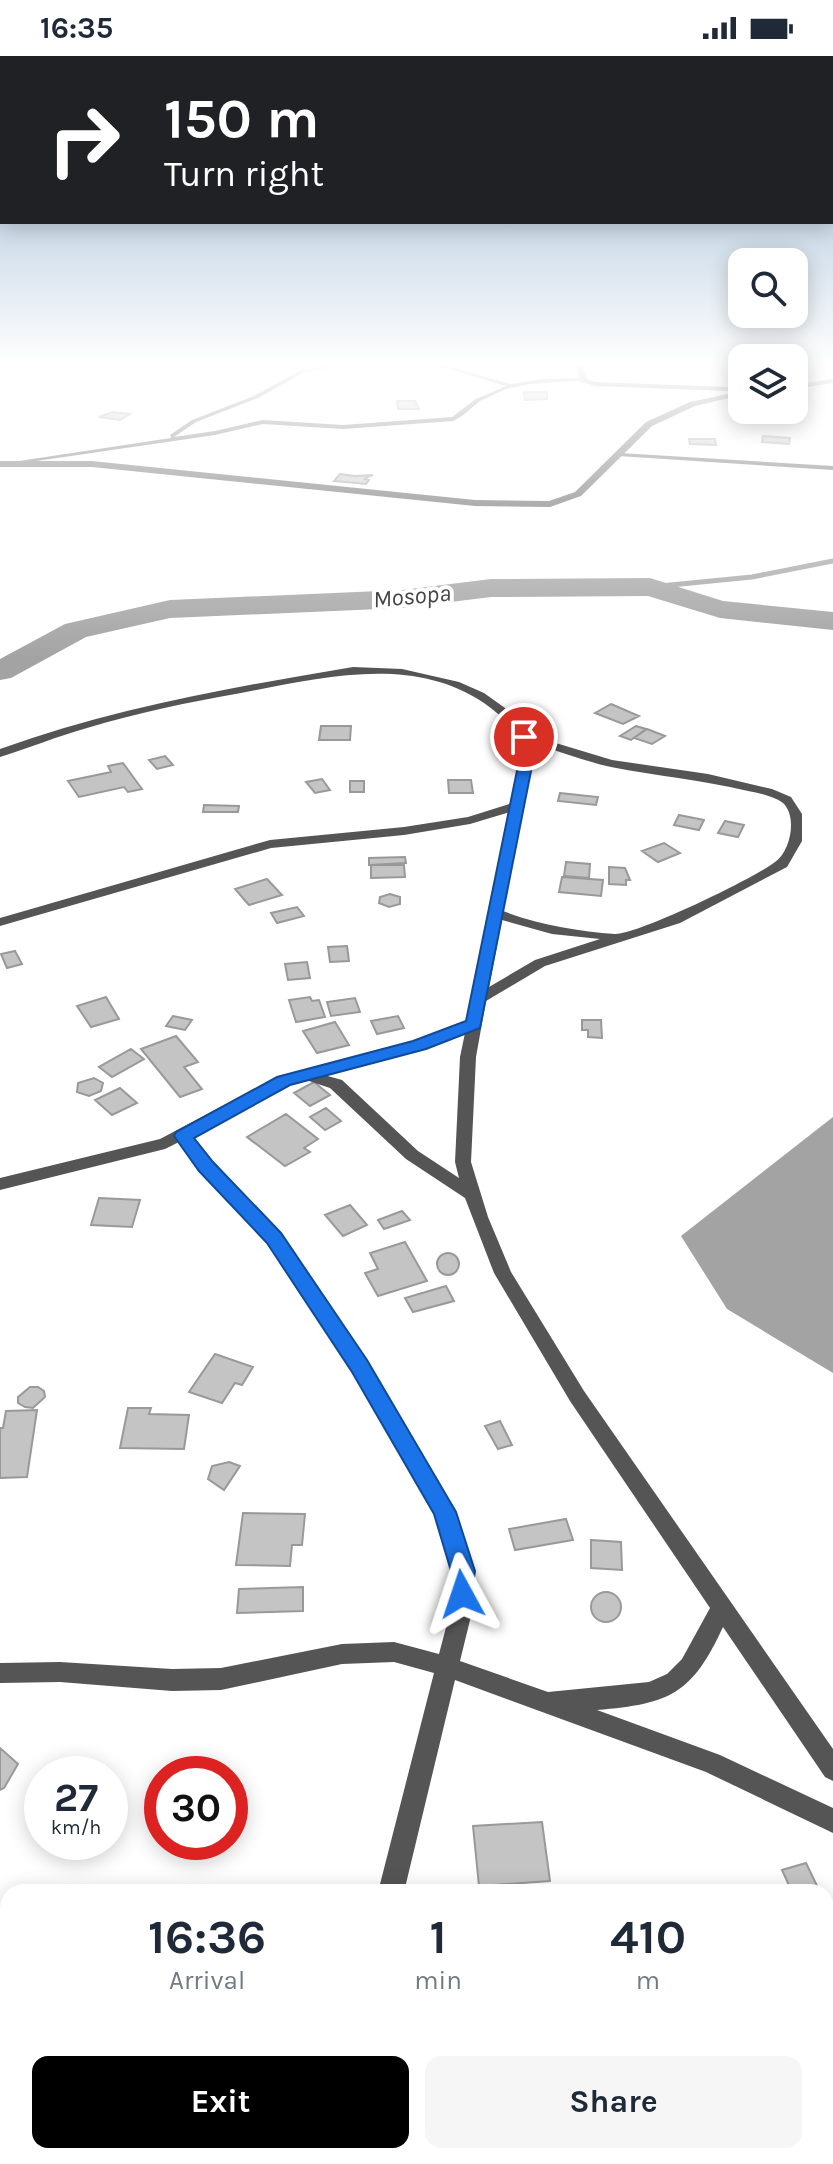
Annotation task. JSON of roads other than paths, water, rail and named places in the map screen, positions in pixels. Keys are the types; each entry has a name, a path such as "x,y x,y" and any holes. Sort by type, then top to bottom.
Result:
{"street":[{"path":"5,463 92,464 523,506 550,504 578,494 612,462"},
{"path":"0,753 54,732 110,716 263,685 382,668 426,675 478,696 511,720 524,737 528,751 468,1057 463,1162 473,1195 503,1273 577,1396 833,1769"},
{"path":"479,999 540,963 675,920 782,864 796,841 796,814 787,800 768,792 708,778 587,758 524,737"},
{"path":"0,922 270,844 404,831 470,820 516,806"},
{"path":"496,913 518,923 558,931 628,937"},
{"path":"0,1184 145,1149 183,1136 263,1090 419,1045 474,1024"},
{"path":"304,1076 323,1078 336,1084 412,1155 473,1195"},
{"path":"183,1136 206,1167 274,1238 360,1366 445,1512 463,1571 460,1616 393,1884"},
{"path":"545,1702 642,1693 674,1682 695,1659 722,1607"},
{"path":"0,1673 60,1672 172,1680 221,1679 342,1654 394,1652 446,1666 712,1763 833,1821"}],"lane":[{"path":"741,462 833,468"}],"waterway":[{"path":"650,587 752,577 833,561"},
{"name":"Mosopa","path":"0,671 76,630 170,609 402,599 491,588 650,587 720,609 833,621"}]}
